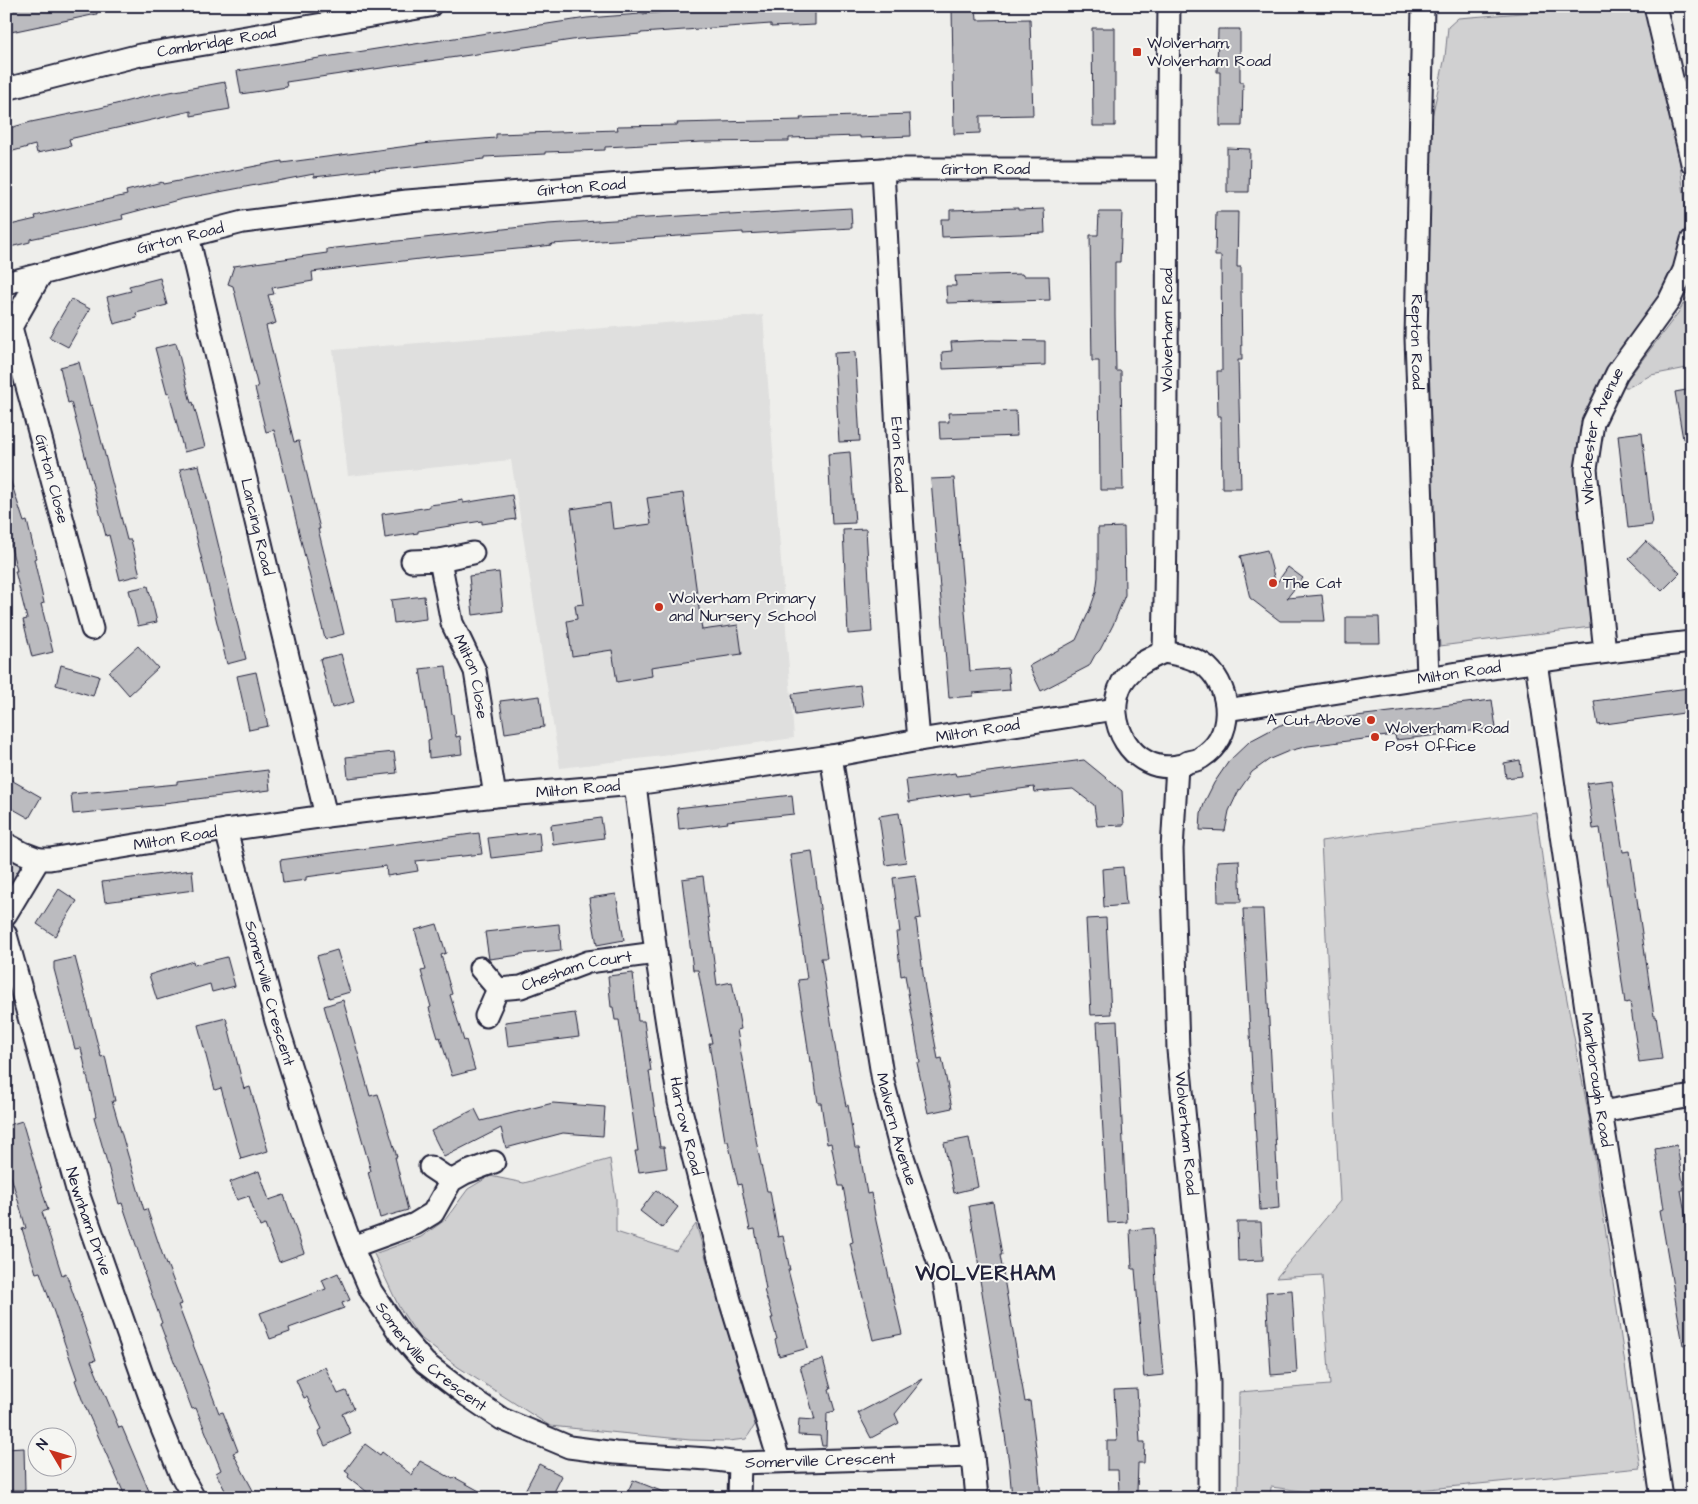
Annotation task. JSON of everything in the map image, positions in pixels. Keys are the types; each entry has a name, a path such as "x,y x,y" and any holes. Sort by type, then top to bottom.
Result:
{"street":[{"name":"Cambridge Road","path":"6,89 140,55 430,6"},
{"name":"Wolverham Road","path":"1164,652 1167,539 1166,169 1168,6"},
{"name":"Repton Road","path":"1423,6 1416,338 1428,677"},
{"path":"1656,6 1692,163"},
{"name":"Girton Road","path":"6,283 244,222 407,201 646,182 883,169 1166,169"},
{"name":"Eton Road","path":"883,169 899,473 911,647 920,740"},
{"name":"Lancing Road","path":"188,236 326,816"},
{"name":"Winchester Avenue","path":"1606,652 1586,469 1593,423 1617,373 1669,301 1684,270 1692,240"},
{"name":"Girton Close","path":"41,274 9,326 92,629"},
{"path":"412,561 440,560 473,553"},
{"name":"Milton Close","path":"440,560 452,623 475,671 495,796"},
{"name":"Milton Road","path":"1227,710 1428,677 1692,642"},
{"path":"1164,652 1190,658 1206,667 1219,682 1226,700 1227,710 1224,729 1216,743 1202,757 1177,766 1158,765 1132,751 1120,735 1115,709 1122,684 1134,668 1164,652"},
{"name":"Marlborough Road","path":"1536,662 1601,1112 1640,1349 1662,1498"},
{"name":"Milton Road","path":"6,844 39,859 50,859 226,830 326,816 495,796 635,784 831,756 1115,709"},
{"name":"Malvern Avenue","path":"831,756 883,1080 901,1152 942,1276 973,1456 977,1498"},
{"name":"Wolverham Road","path":"1177,766 1172,849 1178,1050 1210,1383 1209,1498"},
{"name":"Harrow Road","path":"635,784 656,953 680,1102 730,1300 779,1460"},
{"name":"Somerville Crescent","path":"226,830 276,1021 318,1154 352,1247 371,1291 400,1334 425,1363 502,1419 569,1447 615,1453 740,1463 779,1460 973,1456"},
{"path":"6,914 39,859"},
{"name":"Newnham Drive","path":"6,936 78,1192 156,1414 180,1473 194,1498"},
{"name":"Chesham Court","path":"498,989 521,987 588,962 656,953"},
{"name":"Chesham Court","path":"480,968 498,989"},
{"name":"Chesham Court","path":"486,1016 498,989"},
{"path":"1601,1112 1692,1096"},
{"path":"352,1247 415,1224 433,1212 451,1181 465,1173 494,1162"},
{"path":"430,1167 451,1181"},
{"path":"739,1498 740,1463"}],"shaded area":[{"path":"1591,6 1642,6 1645,11 1678,150 1687,216 1681,255 1667,291 1615,359 1580,500 1591,627 1440,646 1425,488 1430,126 1445,57 1448,27 1458,18"},
{"path":"1692,289 1692,367 1651,375 1629,387 1625,387 1624,384 1678,313"},
{"path":"19,292 6,318 6,295"},
{"name":"Wolverham Primary and Nursery School","path":"763,315 794,738 560,768 511,460 348,476 333,350"},
{"path":"1536,812 1547,893 1589,1117 1640,1468 1418,1490 1417,1498 1357,1498 1271,1487 1270,1498 1238,1498 1239,1392 1330,1385 1322,1275 1276,1278 1340,1201 1321,841"},
{"path":"6,854 27,866 10,895 6,884"},
{"path":"610,1159 616,1199 616,1232 676,1251 696,1224 755,1425 746,1439 728,1441 690,1440 550,1426 458,1367 418,1336 399,1307 374,1254 421,1237 445,1220 468,1189 490,1176 524,1183"}],"building":[{"path":"28,6 97,6 97,14 6,33 6,11"},
{"path":"748,6 815,6 815,25 771,27 771,24 579,39 286,82 287,87 241,94 237,71 587,18"},
{"path":"952,6 976,6 977,20 1030,19 1033,115 980,116 980,133 954,134"},
{"path":"1092,28 1115,28 1115,126 1093,126"},
{"path":"1218,29 1240,29 1240,82 1243,82 1242,126 1220,126 1220,72 1217,72"},
{"path":"225,82 230,109 191,116 191,111 69,139 71,146 37,153 35,145 6,153 6,129 148,96"},
{"path":"910,114 911,136 789,138 789,141 702,142 605,147 605,150 484,157 484,159 314,177 314,174 182,199 122,215 123,219 30,239 30,242 6,248 6,226 36,219 35,216 127,195 126,191 162,182 163,184 282,161 282,163 430,143 496,138 496,134 618,130 617,126 678,125 677,123 801,120 800,118"},
{"path":"1227,148 1250,149 1249,192 1227,192"},
{"path":"851,208 852,228 743,234 743,232 551,244 312,272 313,281 272,288 274,294 268,295 276,323 266,326 294,442 299,441 344,634 325,639 274,430 266,432 255,388 258,387 233,286 228,284 234,266 327,253 327,249 548,224"},
{"path":"1018,208 1018,210 1044,209 1045,233 942,237 941,219 950,219 950,210"},
{"path":"1099,212 1122,212 1120,262 1115,262 1115,315 1116,371 1121,371 1123,490 1100,490 1099,361 1092,361 1090,235 1098,235"},
{"path":"1216,212 1238,212 1237,267 1241,267 1242,360 1238,360 1241,488 1222,488 1221,416 1218,416 1217,371 1222,371 1221,256 1215,256"},
{"path":"1022,274 1023,276 1049,276 1050,300 947,303 946,286 956,286 955,276"},
{"path":"160,278 167,305 136,313 137,318 114,324 107,297 131,291 129,286"},
{"path":"71,299 90,309 68,347 49,337"},
{"path":"992,340 1045,341 1045,365 943,369 942,352 952,351 951,342"},
{"path":"176,343 191,403 193,402 205,447 184,452 169,392 167,393 155,348"},
{"path":"855,352 860,441 839,442 834,353"},
{"path":"79,362 127,540 131,540 140,575 120,580 109,535 106,536 71,402 68,403 60,367"},
{"path":"1692,389 1692,438 1683,439 1675,392"},
{"path":"1016,411 1017,436 940,439 939,422 949,422 948,413"},
{"path":"1642,432 1652,525 1628,528 1618,435"},
{"path":"850,452 855,523 832,524 828,454"},
{"path":"199,465 246,659 227,664 180,469"},
{"path":"954,478 970,671 1008,668 1010,690 973,693 973,696 949,698 931,479"},
{"path":"6,479 10,479 24,522 27,521 44,603 41,604 53,652 32,657 23,620 27,619 6,527"},
{"path":"683,493 702,630 738,625 742,654 651,667 652,676 617,682 612,650 572,656 567,621 577,619 575,605 584,604 571,509 610,503 613,529 651,524 647,498"},
{"path":"512,495 516,519 482,524 482,521 385,538 382,514 463,500 463,503"},
{"path":"1124,527 1125,595 1113,625 1089,666 1041,691 1029,666 1076,640 1096,592 1098,577 1098,528"},
{"path":"866,529 872,632 848,634 843,530"},
{"path":"1646,541 1680,573 1662,591 1629,559"},
{"name":"The Cat","path":"1267,550 1276,584 1288,567 1303,578 1287,598 1322,595 1325,621 1280,621 1250,598 1240,556"},
{"path":"499,572 503,611 473,615 469,576"},
{"path":"148,586 157,622 138,626 129,590"},
{"path":"424,596 426,619 394,623 391,600"},
{"path":"1346,617 1379,617 1380,643 1346,643"},
{"path":"138,646 158,668 129,695 109,672"},
{"path":"341,654 354,702 332,708 320,659"},
{"path":"61,665 99,676 93,696 56,685"},
{"path":"446,666 456,737 460,736 462,754 429,758 428,740 431,739 420,669"},
{"path":"256,672 268,726 249,730 237,676"},
{"path":"860,685 863,706 795,715 792,694"},
{"path":"1688,688 1691,712 1598,725 1594,701"},
{"path":"540,696 544,727 505,733 500,701"},
{"path":"1492,700 1496,728 1396,740 1395,735 1308,746 1270,759 1252,772 1238,792 1229,811 1225,831 1200,830 1201,813 1205,801 1214,783 1229,761 1250,741 1280,725"},
{"path":"394,752 397,773 348,778 346,757"},
{"path":"1084,760 1122,791 1124,825 1097,826 1094,805 1073,789 1035,792 1034,787 969,796 969,793 909,802 906,780 955,773 956,776"},
{"path":"1520,760 1522,776 1506,778 1504,763"},
{"path":"268,770 270,790 164,803 164,805 73,814 71,794 177,784 177,781"},
{"path":"6,777 41,797 29,818 6,805"},
{"path":"1612,780 1623,852 1630,851 1662,1059 1639,1062 1630,1002 1625,1003 1600,828 1593,829 1587,783"},
{"path":"792,795 794,814 727,821 728,823 679,829 677,808"},
{"path":"899,813 906,862 886,865 879,816"},
{"path":"601,818 604,838 553,845 551,825"},
{"path":"539,832 541,852 491,858 488,838"},
{"path":"479,833 482,854 416,861 418,871 387,876 386,866 306,877 306,880 283,883 280,860"},
{"path":"812,851 827,958 821,958 838,1065 846,1106 848,1105 855,1148 859,1148 867,1194 871,1193 902,1334 873,1340 850,1243 853,1242 843,1186 839,1186 831,1143 827,1144 821,1103 818,1103 798,980 807,979 790,854"},
{"path":"1239,860 1241,902 1218,902 1217,861"},
{"path":"1123,867 1126,905 1104,907 1102,869"},
{"path":"192,870 194,890 105,902 102,882"},
{"path":"915,875 921,918 916,919 925,989 938,1059 942,1058 952,1108 928,1113 917,1063 920,1063 905,975 901,976 896,932 900,932 893,878"},
{"path":"703,876 717,985 732,982 741,1029 737,1030 758,1151 767,1191 770,1191 778,1237 783,1236 790,1270 788,1270 808,1348 779,1356 775,1340 777,1339 771,1318 773,1318 764,1290 766,1289 755,1229 750,1230 741,1184 738,1185 728,1141 725,1141 709,1043 712,1043 698,970 693,970 682,879"},
{"path":"59,889 77,901 55,936 37,924"},
{"path":"616,894 624,940 597,945 589,898"},
{"path":"1243,909 1263,909 1279,1208 1260,1210"},
{"path":"1106,918 1111,1014 1091,1015 1086,919"},
{"path":"437,924 446,953 441,955 452,994 450,995 475,1070 452,1076 429,1008 431,1007 421,971 426,970 415,930"},
{"path":"559,924 561,950 489,959 485,932"},
{"path":"337,950 350,992 329,998 317,956"},
{"path":"75,957 101,1057 105,1056 115,1101 112,1101 144,1210 147,1209 166,1265 182,1304 178,1305 219,1413 223,1412 238,1451 233,1453 257,1498 229,1498 216,1473 221,1470 196,1408 192,1409 160,1324 162,1323 122,1203 119,1204 94,1117 96,1116 81,1048 75,1049 54,969 54,962"},
{"path":"227,957 235,986 212,992 210,984 157,1000 149,975 193,961 194,965"},
{"path":"633,973 638,1021 644,1021 660,1147 664,1147 667,1168 639,1172 635,1151 638,1151 619,1020 615,1020 613,1007 611,1007 608,976"},
{"path":"343,1000 370,1096 378,1094 397,1157 395,1157 408,1210 380,1218 368,1172 371,1171 324,1006"},
{"path":"575,1013 579,1037 508,1046 505,1022"},
{"path":"226,1018 244,1089 250,1087 268,1151 241,1159 221,1088 215,1090 198,1025"},
{"path":"1117,1021 1127,1222 1108,1223 1097,1022"},
{"path":"553,1103 605,1107 603,1136 563,1133 506,1148 501,1128 444,1157 431,1131 475,1109 481,1121"},
{"path":"22,1121 48,1210 42,1212 62,1275 66,1273 96,1360 91,1361 119,1428 122,1427 149,1491 134,1498 126,1498 83,1402 75,1380 77,1379 40,1272 36,1273 22,1229 26,1228 6,1159 6,1126"},
{"path":"969,1138 978,1187 954,1193 944,1143"},
{"path":"1677,1145 1684,1190 1681,1190 1692,1253 1692,1344 1683,1345 1660,1210 1664,1209 1655,1149"},
{"path":"259,1171 269,1200 284,1195 304,1253 279,1262 265,1225 260,1227 249,1196 237,1200 230,1182"},
{"path":"656,1190 678,1207 662,1228 640,1211"},
{"path":"993,1202 1025,1402 1030,1401 1041,1498 1012,1498 1000,1400 969,1206"},
{"path":"1237,1222 1261,1222 1263,1260 1238,1261"},
{"path":"1153,1228 1164,1375 1144,1377 1135,1269 1132,1269 1130,1230"},
{"path":"338,1273 350,1300 342,1303 344,1308 289,1328 290,1332 270,1339 260,1313 326,1289 322,1280"},
{"path":"1292,1290 1297,1373 1271,1375 1266,1292"},
{"path":"823,1359 835,1411 827,1413 826,1446 822,1446 820,1436 798,1435 799,1419 815,1420 800,1366"},
{"path":"325,1367 338,1394 346,1391 354,1408 342,1414 351,1434 325,1446 318,1431 322,1429 307,1397 304,1398 296,1380"},
{"path":"923,1379 895,1414 899,1423 871,1438 858,1413"},
{"path":"1137,1389 1140,1442 1145,1442 1144,1463 1138,1463 1137,1492 1119,1492 1118,1470 1107,1470 1107,1441 1117,1441 1114,1390"},
{"path":"365,1444 380,1455 382,1452 412,1475 420,1461 492,1498 375,1498 348,1477 349,1474 345,1471"},
{"path":"24,1448 25,1490 6,1490 6,1449"},
{"path":"539,1464 562,1476 551,1498 521,1498"},
{"path":"633,1480 676,1497 676,1498 625,1498"}],"place":[{"name":"Wolverham, Wolverham Road","path":"1137,52"},
{"name":"The Cat","path":"1273,583"},
{"name":"Wolverham Primary and Nursery School","path":"659,607"},
{"name":"A Cut Above","path":"1371,720"},
{"name":"Wolverham Road Post Office","path":"1375,737"}],"district":[{"name":"WOLVERHAM","path":"986,1273"}]}
